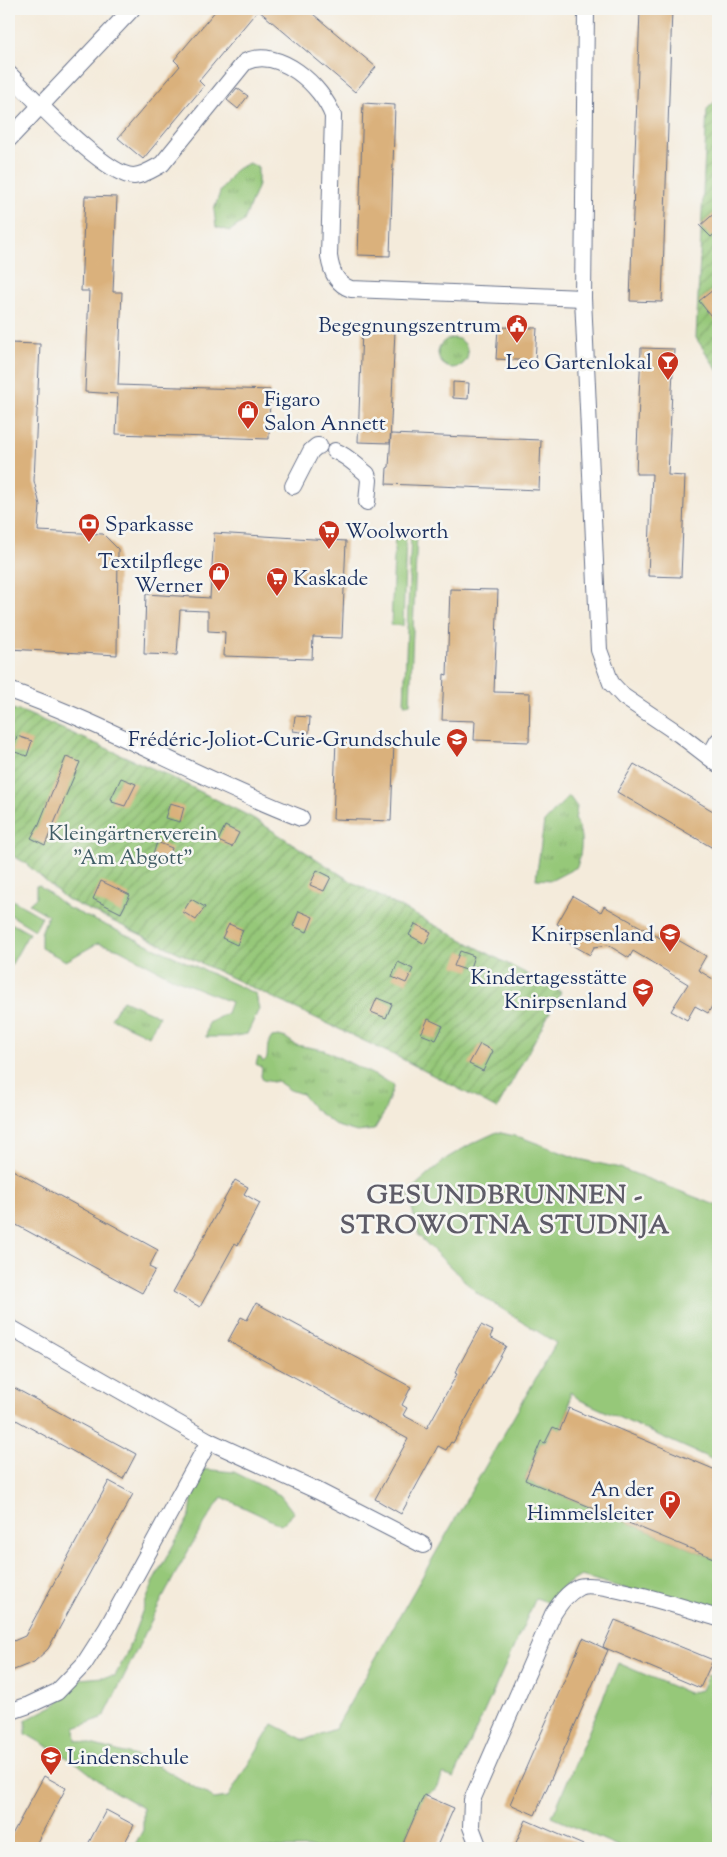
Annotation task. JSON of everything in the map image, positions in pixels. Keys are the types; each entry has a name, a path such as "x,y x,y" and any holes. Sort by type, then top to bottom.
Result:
{"street":[{"path":"9,139 40,104 132,9"},
{"path":"586,9 584,298 599,650 611,683 624,697 714,760 718,741"},
{"path":"9,74 98,158 117,171 134,176 148,172 162,164 245,62 253,58 263,57 285,65 296,70 319,92 330,107 333,116 330,268 341,284 351,289 584,298"},
{"path":"293,486 311,451 316,446 327,449 367,474 369,480 367,502"},
{"path":"9,690 89,722 208,778 302,818"},
{"path":"9,1327 209,1442 318,1490 423,1545"},
{"path":"9,1712 30,1705 56,1692 84,1664 107,1628 209,1442"},
{"path":"479,1848 471,1827 472,1800 553,1614 565,1596 581,1586 606,1586 718,1618"}],"green space":[{"path":"718,99 718,371 696,338 707,109"},
{"path":"249,163 258,167 258,185 244,221 230,231 216,227 214,210 220,192 235,170"},
{"path":"453,338 464,342 468,353 464,364 453,368 442,364 438,353 442,342"},
{"path":"411,532 417,533 410,704 404,704"},
{"path":"395,534 406,535 403,626 391,625"},
{"name":"Kleingärtnerverein \"Am Abgott\"","path":"9,708 26,713 165,774 253,818 349,880 561,992 497,1109 404,1060 66,899 24,862 9,854"},
{"path":"569,796 577,807 575,820 581,837 581,849 577,867 552,880 536,879 544,822"},
{"path":"39,885 68,908 256,994 259,1009 247,1034 230,1037 206,1037 208,1023 227,1013 231,1002 175,979 119,949 98,943 66,961 41,948 41,933 48,915 29,904 36,898 36,886"},
{"path":"9,898 42,917 35,930 9,914"},
{"path":"9,922 29,933 9,969"},
{"path":"123,1000 159,1016 149,1036 111,1018"},
{"path":"272,1037 286,1038 296,1045 324,1050 394,1085 383,1115 374,1130 357,1132 337,1126 314,1109 302,1094 290,1090 277,1081 263,1080 261,1076 262,1068 256,1064 258,1057 263,1062 267,1058 270,1040"},
{"path":"497,1132 523,1138 579,1159 620,1168 718,1206 718,1462 580,1400 570,1392 569,1408 560,1430 553,1427 545,1443 541,1441 525,1480 718,1560 718,1615 581,1576 561,1588 550,1603 536,1598 454,1778 443,1774 437,1788 424,1795 401,1848 133,1848 143,1830 143,1808 108,1788 78,1764 26,1734 26,1720 55,1705 80,1679 115,1676 125,1657 154,1580 190,1515 192,1500 188,1487 201,1469 234,1472 280,1495 294,1513 281,1525 222,1497 189,1549 104,1717 75,1728 76,1740 147,1759 214,1799 228,1797 273,1724 304,1740 335,1729 556,1343 477,1293 419,1236 408,1192 447,1158"},
{"path":"618,1663 688,1693 701,1690 708,1675 718,1679 718,1848 622,1848 552,1817"}],"building":[{"path":"217,9 307,9 376,67 355,92 258,10 199,81 204,86 143,159 118,138 180,66 174,60"},
{"path":"640,9 672,9 662,302 630,301"},
{"path":"237,88 248,96 238,109 227,100"},
{"path":"363,103 395,105 390,256 358,255"},
{"path":"85,196 117,197 113,292 122,292 118,385 270,390 269,439 116,434 118,394 85,392 89,291 81,291"},
{"path":"718,210 718,231 711,237 700,226"},
{"path":"718,286 718,325 699,301"},
{"name":"Begegnungszentrum","path":"498,327 537,328 535,361 496,359"},
{"path":"362,328 395,330 390,443 358,442"},
{"path":"9,343 40,344 34,481 40,505 38,531 103,534 118,549 117,655 9,649"},
{"path":"641,348 674,349 668,475 685,476 681,577 648,576 652,474 636,474"},
{"path":"453,382 469,383 468,399 453,398"},
{"path":"391,434 541,440 539,490 386,484"},
{"name":"Kaskade","path":"214,533 346,541 342,638 313,637 312,659 224,656 225,632 208,631 208,611 180,610 177,655 144,654 146,594 210,598"},
{"path":"450,589 498,590 494,692 530,693 529,742 474,740 475,721 442,720 444,674 447,675"},
{"path":"295,716 310,717 309,733 293,731"},
{"path":"17,736 32,741 27,756 12,751"},
{"path":"336,739 394,742 391,821 333,819"},
{"path":"66,757 80,762 45,845 31,838 39,824"},
{"path":"634,764 718,814 718,851 617,792"},
{"path":"121,778 136,784 125,806 112,802 113,800 111,799"},
{"path":"170,803 184,807 180,822 165,818"},
{"path":"225,826 239,833 232,847 218,841"},
{"path":"157,842 172,848 167,863 152,858"},
{"path":"317,870 331,877 324,891 310,885"},
{"path":"101,881 130,895 121,913 93,899"},
{"name":"Knirpsenland","path":"573,896 601,912 604,906 660,938 664,932 706,956 698,970 718,982 718,996 708,1013 695,1006 687,1020 671,1011 688,984 633,951 629,958 608,945 594,947 590,955 564,940 569,931 557,924"},
{"path":"191,899 205,907 196,920 183,912"},
{"path":"299,911 313,917 307,932 293,926"},
{"path":"229,924 243,930 237,945 222,938"},
{"path":"415,924 431,932 425,944 409,935"},
{"path":"460,951 474,956 469,971 454,966"},
{"path":"398,962 413,969 406,983 392,977"},
{"path":"377,998 392,1004 386,1018 371,1012"},
{"path":"428,1019 443,1026 436,1040 421,1034"},
{"path":"480,1044 493,1051 483,1071 469,1064"},
{"path":"9,1168 158,1250 149,1267 155,1270 142,1293 9,1221"},
{"path":"235,1180 248,1187 244,1194 260,1203 238,1245 235,1243 200,1307 173,1292"},
{"path":"256,1303 411,1387 402,1405 407,1408 403,1415 427,1428 481,1325 493,1331 490,1337 506,1346 453,1443 451,1442 446,1450 438,1446 401,1514 375,1499 408,1439 228,1341 241,1317 247,1320"},
{"path":"9,1385 136,1454 123,1479 9,1416"},
{"name":"An der Himmelsleiter","path":"569,1408 718,1471 718,1560 525,1480 541,1441 545,1443 553,1427 560,1430"},
{"path":"109,1481 133,1494 48,1649 34,1662 9,1672 9,1643 25,1636"},
{"path":"615,1620 713,1660 700,1688 603,1647"},
{"path":"583,1638 608,1650 535,1815 510,1804"},
{"path":"44,1776 66,1788 34,1848 9,1848 9,1840"},
{"path":"424,1795 454,1808 436,1848 401,1848"},
{"path":"106,1810 134,1825 122,1848 86,1848"},
{"path":"526,1820 590,1848 524,1848 515,1845"}],"place":[{"name":"Begegnungszentrum","path":"517,344"},
{"name":"Leo Gartenlokal","path":"668,381"},
{"name":"Figaro Salon Annett","path":"248,430"},
{"name":"Sparkasse","path":"89,543"},
{"name":"Woolworth","path":"329,550"},
{"name":"Textilpflege Werner","path":"219,592"},
{"name":"Kaskade","path":"277,597"},
{"name":"Frédéric-Joliot-Curie-Grundschule","path":"457,758"},
{"name":"Knirpsenland","path":"670,953"},
{"name":"Kindertagesstätte Knirpsenland","path":"643,1008"},
{"name":"An der Himmelsleiter","path":"670,1520"},
{"name":"Lindenschule","path":"51,1776"}],"district":[{"name":"GESUNDBRUNNEN - STROWOTNA STUDNJA","path":"505,1209"}]}
